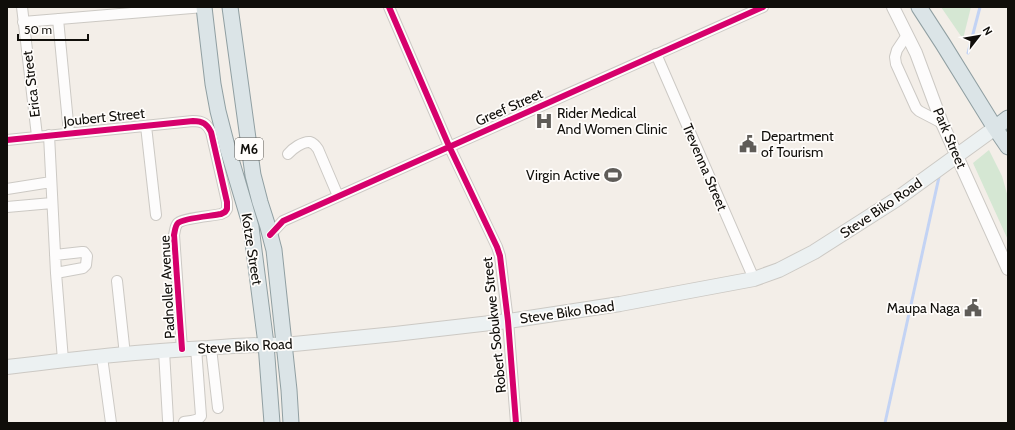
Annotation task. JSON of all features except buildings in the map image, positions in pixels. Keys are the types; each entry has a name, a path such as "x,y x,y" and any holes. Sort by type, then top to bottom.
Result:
{"main road":[{"name":"Kotze Street","path":"204,7 213,84 218,112 251,227 266,344 272,423"},
{"name":"Kotze Street","path":"230,7 252,169 274,250 291,423"},
{"path":"919,7 1008,147"},
{"name":"Steve Biko Road","path":"7,367 62,360 189,349 266,344 284,345 508,321 620,304 754,279 779,270 814,252 897,199 1008,118"}],"street":[{"name":"Erica Street","path":"22,7 37,136"},
{"path":"23,22 204,7"},
{"name":"Robert Sobukwe Street","path":"389,7 449,146 500,256 508,321 516,423"},
{"name":"Greef Street","path":"270,235 283,221 763,7"},
{"name":"Park Street","path":"893,7 916,53 942,123 1008,269"},
{"path":"58,19 69,133"},
{"path":"907,35 895,57 896,64 916,108 942,123"},
{"name":"Trevenna Street","path":"656,54 754,279"},
{"name":"Joubert Street","path":"7,140 193,121 204,122"},
{"name":"Padnoller Avenue","path":"189,349 174,235 176,226 184,220 221,214 225,212 227,202 211,132 209,127 204,122"},
{"path":"146,126 156,215"},
{"path":"49,135 62,360"},
{"path":"288,154 296,147 307,142 316,147 338,196"},
{"path":"7,189 51,182"},
{"path":"7,207 52,203"},
{"path":"264,215 283,221"},
{"path":"55,255 84,252 87,256 86,265 83,268 56,273"},
{"path":"117,281 125,355"},
{"path":"211,348 218,408"},
{"path":"184,422 196,420 201,416 189,349"},
{"path":"164,351 168,420"},
{"path":"102,357 111,423"}],"green space":[{"path":"941,7 971,7 963,39"},
{"path":"989,150 1002,176 1008,197 1008,240 973,163"}],"waterway":[{"path":"968,53 980,7"},
{"path":"885,423 939,177"}],"cycle path":[{"path":"389,7 449,146 500,256 508,321 516,423"},
{"path":"270,235 283,221 763,7"},
{"path":"7,140 193,121 202,122 208,127 211,132 227,202 227,209 221,214 181,221 176,227 174,235 182,349"}],"place":[{"name":"Rider Medical And Women Clinic","path":"544,121"},
{"name":"Department of Tourism","path":"748,144"},
{"name":"Virgin Active","path":"613,175"},
{"name":"Maupa Naga","path":"973,308"}]}
